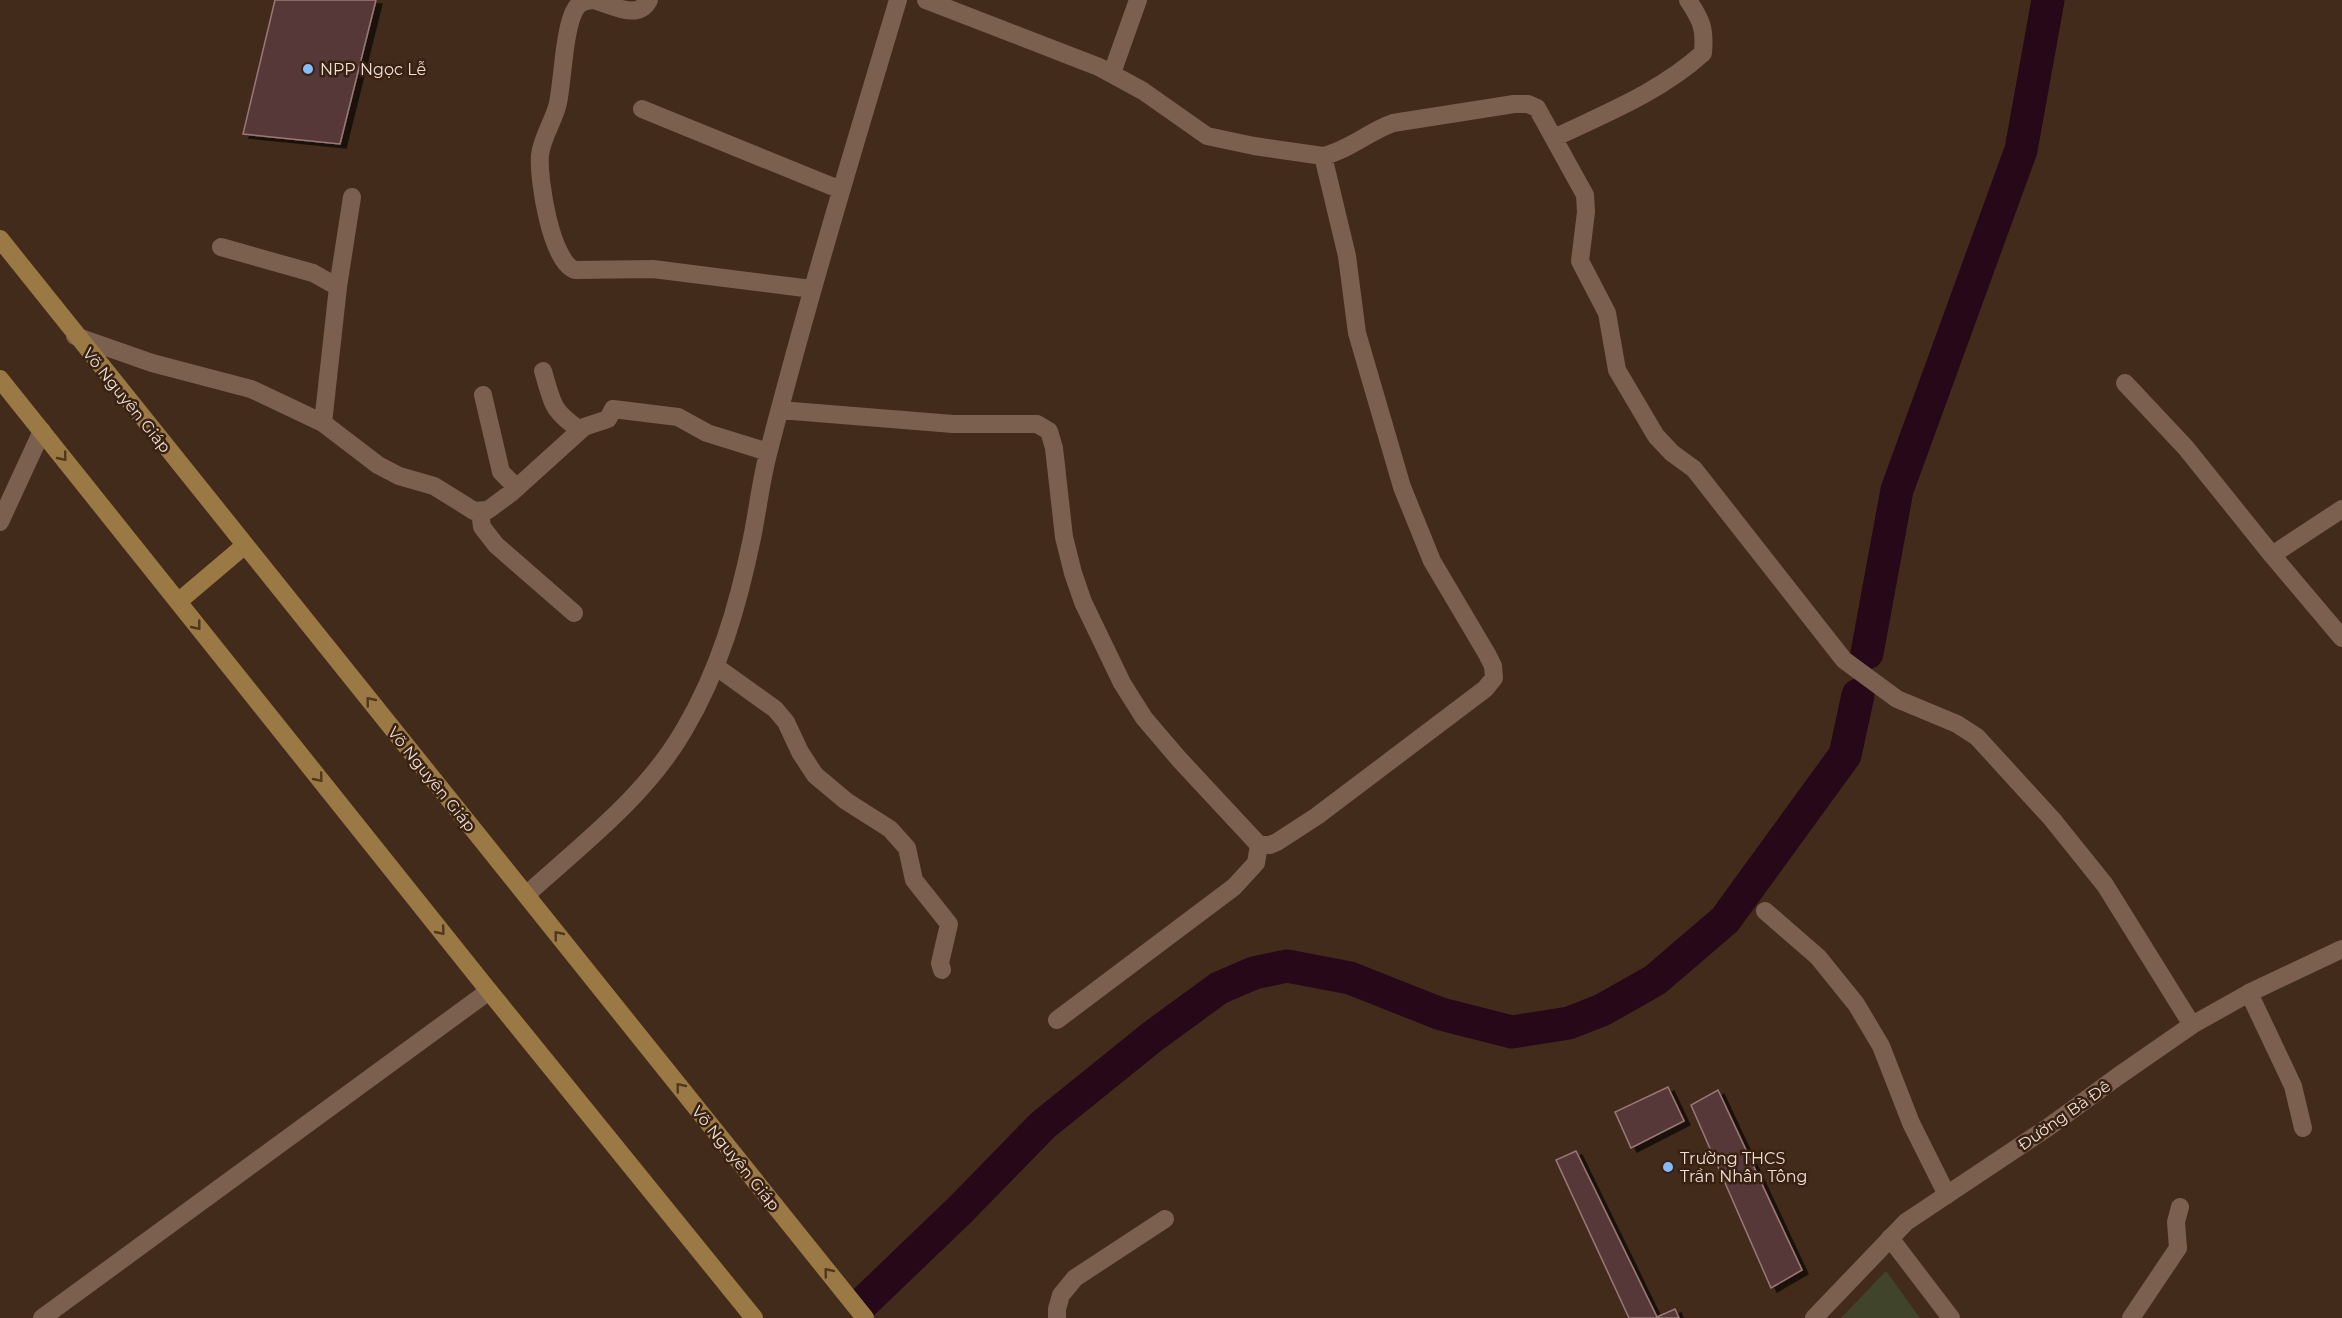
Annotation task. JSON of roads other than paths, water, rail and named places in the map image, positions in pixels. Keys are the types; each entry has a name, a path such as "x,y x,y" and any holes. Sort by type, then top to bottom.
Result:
{"main road":[{"name":"Võ Nguyên Giáp","path":"0,239 75,336 865,1318"},
{"path":"0,378 489,991 754,1318"},
{"path":"178,602 244,546"}],"street":[{"path":"649,0 643,9 635,12 593,0 585,1 575,10 567,40 558,102 540,155 540,182 556,248 565,263 575,270 653,269 812,289"},
{"path":"526,895 632,797 659,766 684,731 715,666 736,606 768,452 812,289 898,0"},
{"path":"926,0 1077,58 1112,74 1143,91 1207,136 1254,146 1323,156 1345,149 1393,123 1514,104 1528,104 1536,108 1585,195 1586,212 1580,261 1607,313 1617,370 1656,436 1672,453 1694,469 1844,660 1897,699 1966,729 1998,759 2052,819 2105,885 2192,1026"},
{"path":"1112,74 1138,0"},
{"path":"1554,138 1640,97 1682,72 1703,53 1704,32 1697,13 1688,0"},
{"path":"642,109 841,190"},
{"path":"780,410 953,424 1037,424 1049,431 1054,448 1064,537 1073,573 1083,602 1122,683 1151,726 1259,845 1278,842 1317,816 1485,689 1494,678 1495,673 1487,654 1432,561 1406,498 1356,333 1347,256 1323,156"},
{"path":"323,423 338,287 352,197"},
{"path":"221,247 313,273 338,287"},
{"path":"75,336 152,363 244,386 323,423 378,465 399,476 434,486 474,511 488,510 517,488 580,430 608,419 614,409 678,417 707,433 768,452"},
{"path":"543,371 554,408 561,417 580,430"},
{"path":"2125,383 2187,448 2342,638"},
{"path":"483,395 501,472 517,488"},
{"path":"0,522 42,431"},
{"path":"2272,555 2342,509"},
{"path":"480,511 482,527 486,535 574,613"},
{"path":"715,666 775,708 786,722 800,752 815,775 846,801 890,830 907,848 914,880 949,924 940,963 942,970"},
{"path":"1056,1020 1234,887 1256,863 1259,845"},
{"path":"1765,911 1818,957 1856,1004 1881,1046 1911,1123 1947,1195"},
{"name":"Đường Bà Đê","path":"1814,1318 1906,1222 2050,1126 2192,1026 2249,993 2342,949"},
{"path":"42,1318 66,1312 489,991"},
{"path":"2249,993 2293,1086 2303,1128"},
{"path":"2131,1318 2178,1248 2175,1222 2180,1207"},
{"path":"1057,1318 1061,1295 1075,1278 1165,1219"},
{"path":"1890,1238 1951,1318"}],"waterway":[{"path":"1867,653 1897,490 2021,150 2048,0"},
{"path":"863,1303 960,1210 1043,1125 1152,1037 1219,988 1254,973 1287,966 1350,978 1441,1014 1512,1032 1569,1023 1602,1010 1655,980 1725,920 1845,755 1858,695"}],"place":[{"name":"NPP Ngọc Lễ","path":"308,69"},
{"name":"Trường THCS Trần Nhân Tông","path":"1668,1167"}]}
